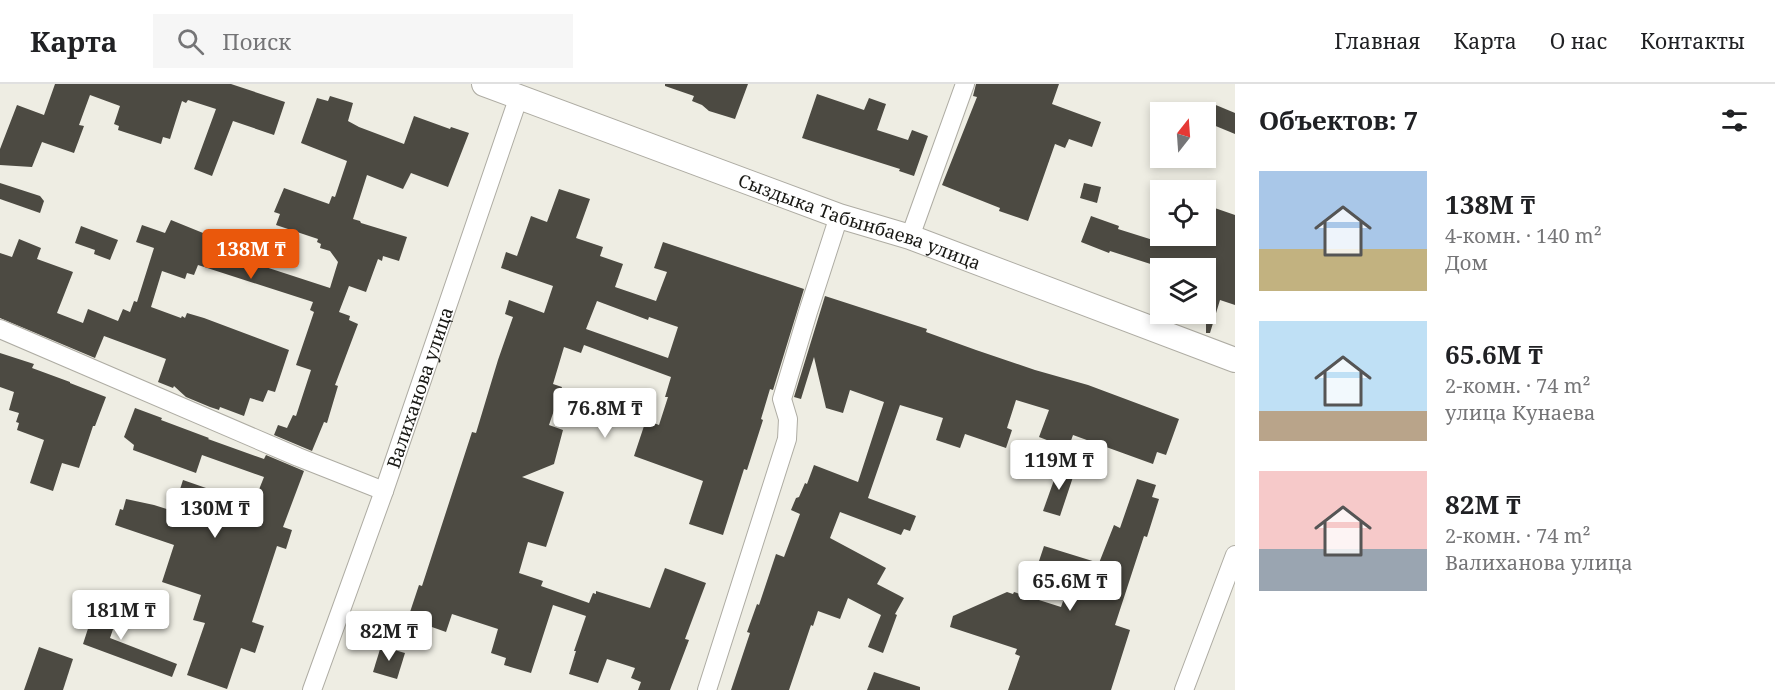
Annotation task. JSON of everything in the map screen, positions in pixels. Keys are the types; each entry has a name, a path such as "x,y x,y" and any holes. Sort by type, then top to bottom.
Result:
{"street":[{"name":"Сыздыка Табынбаева улица","path":"484,84 521,90 839,216 910,237 1235,360"},
{"path":"910,237 965,84"},
{"name":"Валиханова улица","path":"312,690 384,491 521,90"},
{"path":"707,690 787,439 788,419 782,399 839,216"},
{"path":"0,329 298,457 384,491"},
{"path":"1184,690 1235,555"}],"building":[{"path":"55,84 231,84 285,102 274,135 233,121 212,176 194,169 216,109 188,100 186,103 182,101 170,139 163,137 161,144 118,130 119,126 114,124 120,106 90,95 79,125 84,126 74,153 42,142 32,167 0,165 0,149 17,105 44,115"},
{"path":"665,84 748,84 735,119 709,111 692,101 694,96 665,86"},
{"path":"976,84 1059,84 1052,104 1101,122 1092,147 1069,139 1065,148 1055,144 1028,221 999,211 1000,208 942,185 977,97 973,96"},
{"path":"817,94 864,110 869,98 886,104 877,130 908,140 912,130 928,136 914,176 899,171 900,169 802,138"},
{"path":"330,96 353,103 348,121 404,144 414,116 469,133 448,187 411,173 403,189 367,175 353,219 407,237 399,261 383,256 382,261 378,259 366,292 349,286 339,312 350,316 349,320 358,324 335,385 338,386 327,423 324,422 312,451 274,435 278,425 287,428 293,415 296,416 311,370 296,365 314,312 310,310 313,302 198,265 194,275 187,273 185,279 162,271 151,307 181,318 182,316 185,318 187,313 204,318 289,350 275,392 268,390 263,402 250,398 244,416 220,407 219,410 210,407 186,397 174,386 173,388 158,382 166,359 104,336 95,358 0,318 0,253 12,257 19,239 41,248 37,259 73,272 57,313 83,323 88,309 118,321 123,309 130,312 134,301 137,302 154,248 136,242 142,225 165,233 171,220 208,235 203,249 330,288 338,262 330,251 320,248 321,244 317,242 318,239 276,225 280,214 274,212 284,188 329,204 332,196 335,197 347,161 301,143 317,98 328,101"},
{"path":"1216,105 1235,113 1235,134 1216,126"},
{"path":"0,183 40,196 44,201 40,213 0,199"},
{"path":"1084,183 1101,187 1097,203 1080,198"},
{"path":"559,189 590,199 576,238 603,247 600,256 623,264 615,287 656,301 667,272 654,268 663,242 804,289 773,390 770,389 747,470 744,469 723,535 689,524 703,481 634,456 646,420 659,425 668,397 665,397 671,377 584,345 581,353 564,347 553,384 562,387 549,425 563,430 554,464 522,477 564,492 546,547 528,542 519,573 543,581 541,586 589,603 596,591 650,608 665,568 706,583 685,639 689,640 670,690 638,690 641,682 631,678 635,668 607,659 598,683 569,674 586,616 553,605 531,673 504,665 506,658 491,653 498,629 452,614 446,632 429,626 428,630 414,625 415,621 408,618 419,585 422,586 472,432 476,433 513,317 505,314 509,300 544,313 553,286 501,268 506,252 517,256 531,216 547,222","holes":["597,301 648,320 649,317 678,327 668,358 586,329"]},
{"path":"1216,208 1235,215 1235,305 1220,300 1216,313 1216,258 1150,258 1150,264 1110,251 1109,253 1081,242 1091,216 1119,226 1118,229 1150,239 1150,246 1216,246"},
{"path":"81,226 118,240 110,260 94,254 95,250 75,243"},
{"path":"825,296 927,329 926,332 976,350 1088,385 1179,419 1166,455 1157,452 1153,464 1073,435 1066,455 1049,448 1052,442 1039,437 1049,410 1016,400 1007,428 1012,430 1006,448 965,434 960,448 936,440 943,418 900,405 868,498 916,516 910,531 904,529 901,535 840,512 830,538 886,568 877,584 904,598 895,614 897,615 883,653 868,647 881,615 848,598 840,619 818,611 789,690 731,690 750,633 747,632 757,604 759,605 776,554 784,557 800,514 791,510 796,498 799,497 805,483 807,484 814,465 858,482 884,402 850,390 843,413 826,408 814,357 801,399 794,397"},
{"path":"1206,324 1213,324 1210,333 1206,333"},
{"path":"0,353 34,364 32,368 106,397 95,426 93,426 79,468 62,463 53,491 30,483 44,440 17,430 19,423 16,422 19,413 9,410 14,392 0,387"},
{"path":"589,395 632,411 628,425 584,411"},
{"path":"135,408 208,439 264,459 266,455 304,471 283,527 292,530 286,549 277,546 252,622 264,626 255,653 241,648 227,689 187,675 205,623 193,620 201,595 162,582 174,545 115,525 126,499 173,511 183,480 206,488 205,491 252,507 264,477 202,455 196,473 133,450 134,445 124,437"},
{"path":"1059,466 1075,471 1060,516 1043,511"},
{"path":"1137,479 1156,485 1152,497 1159,499 1147,537 1144,536 1115,625 1130,630 1111,690 1008,690 1020,656 1015,654 1017,649 950,627 953,616 1007,592 1013,594 1014,592 1061,607 1070,581 1037,567 1044,546 1099,563 1114,525 1120,528"},
{"path":"103,600 119,605 120,609 110,638 177,664 172,677 83,644 95,607 100,609"},
{"path":"381,646 405,653 397,679 373,672"},
{"path":"39,647 73,659 63,690 24,690"},
{"path":"874,672 920,687 920,690 867,690"}]}
